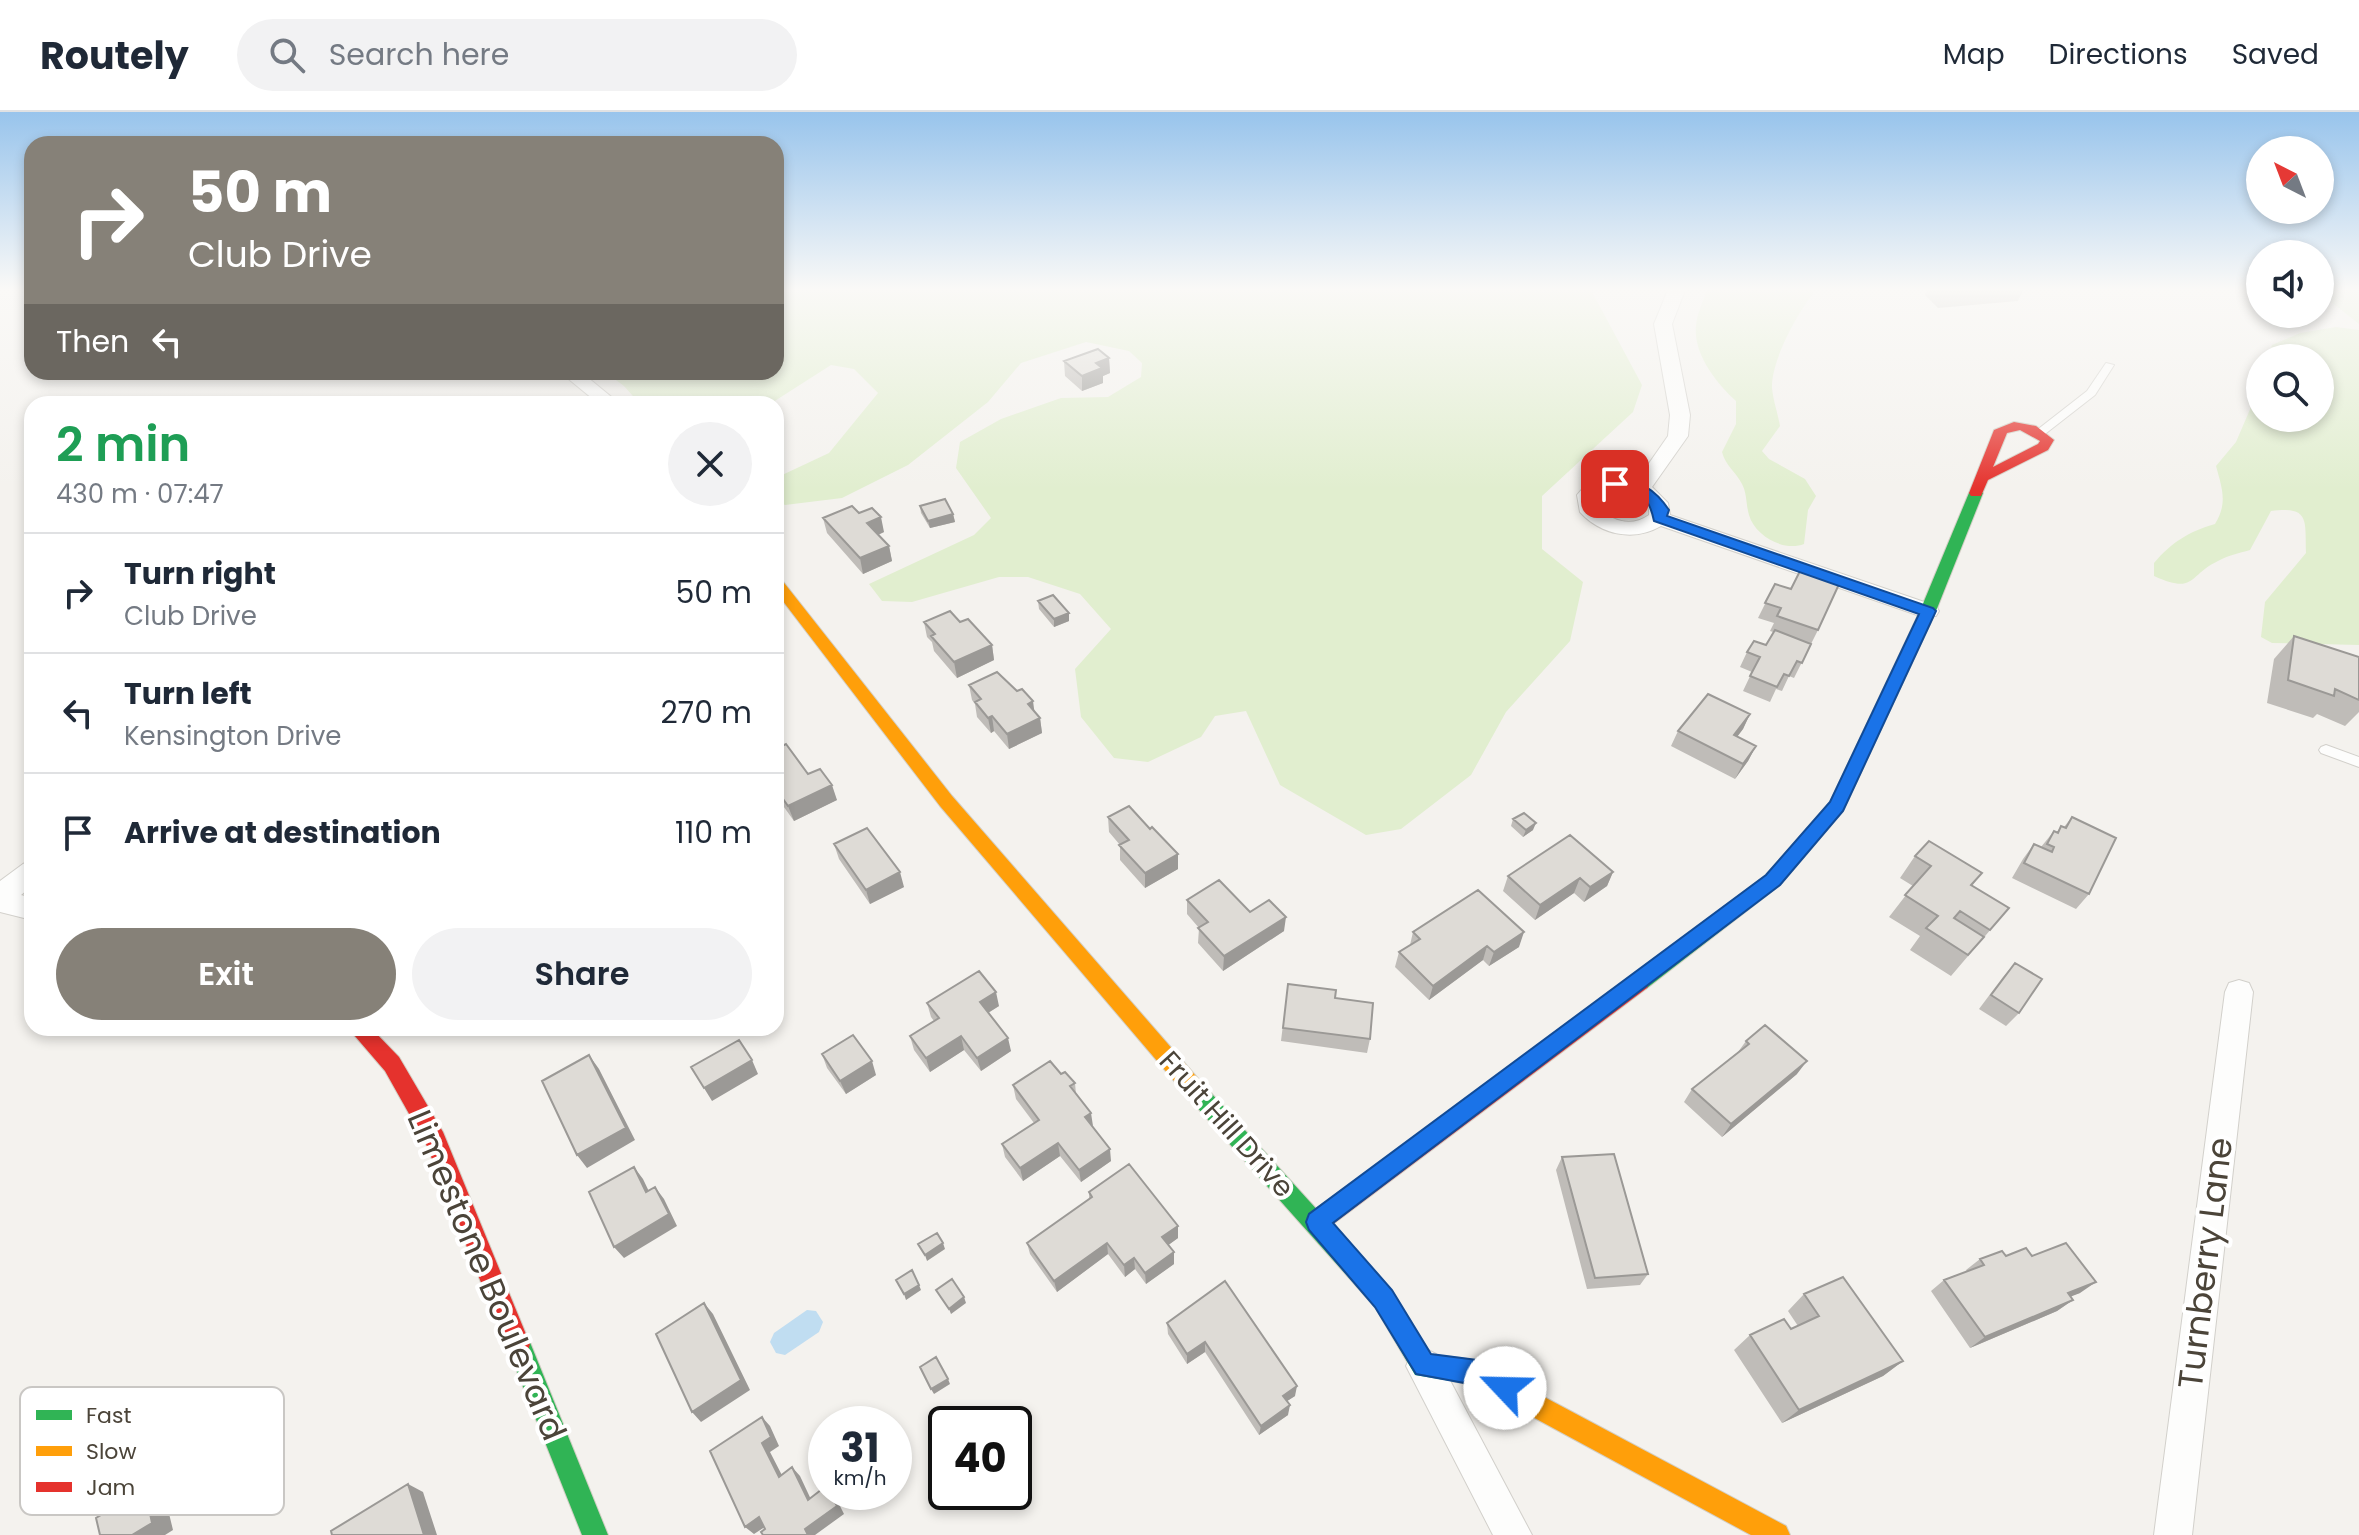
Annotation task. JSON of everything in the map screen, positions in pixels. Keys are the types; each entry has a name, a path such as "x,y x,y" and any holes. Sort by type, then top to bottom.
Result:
{"street":[{"path":"1641,489 1678,436 1680,415 1669,356"},
{"path":"580,380 600,396"},
{"path":"1317,1222 1773,880 1837,806 1928,611 2001,430 2013,425 2028,426 2041,432 2047,440 2043,447 1984,477"},
{"path":"1603,485 1641,489 1658,502 1661,510 1659,518 1642,528 1615,527 1593,516 1587,508 1587,495 1603,485"},
{"path":"1659,518 1928,611"},
{"name":"Fruit Hill Drive","path":"784,592 946,801 1243,1145 1317,1222 1383,1299 1424,1366"},
{"path":"0,899 24,878"},
{"path":"0,899 24,906"},
{"name":"Turnberry Lane","path":"2173,1535 2239,992"},
{"name":"Limestone Boulevard","path":"366,1036 392,1064 435,1139 595,1535"},
{"path":"1424,1366 1513,1535"},
{"path":"1424,1366 1477,1373 1777,1535"}],"lane":[{"path":"2041,432 2091,393 2109,365"},
{"path":"2326,750 2359,762"}],"green space":[{"path":"784,356 1041,356 1021,363 988,402 908,465 842,498 785,505 784,474 829,453 878,393 854,369 831,365 783,396 633,396 616,380 784,380"},
{"path":"1135,356 1627,356 1642,385 1633,412 1542,496 1542,549 1583,582 1570,641 1506,712 1471,775 1401,829 1366,835 1280,785 1246,711 1215,716 1201,737 1148,762 1114,758 1081,717 1075,669 1111,629 1080,594 1028,577 999,577 912,602 882,601 869,584 974,535 991,518 956,468 960,442 1001,419 1061,398 1108,397 1141,377 1142,363"},
{"path":"1779,356 1772,388 1780,426 1762,451 1769,459 1805,479 1816,496 1808,510 1804,544 1779,544 1764,536 1752,523 1745,491 1722,452 1736,424 1736,401 1721,386 1702,358"},
{"path":"2334,356 2359,356 2359,645 2272,643 2261,637 2265,602 2306,553 2305,524 2299,513 2271,511 2250,550 2208,566 2190,581 2178,584 2154,576 2154,563 2167,549 2181,539 2215,524 2223,502 2216,466 2236,442 2246,419 2246,432 2334,432"}],"water":[{"path":"807,1310 816,1311 823,1322 819,1332 785,1355 776,1353 770,1342 774,1333"}],"building":[{"path":"1077,356 1109,358 1096,363 1102,368 1082,376 1064,361"},
{"path":"945,499 953,514 928,521 920,506"},
{"path":"852,506 859,513 872,508 881,517 867,523 889,546 860,558 823,518"},
{"path":"1801,569 1840,582 1818,630 1777,616 1781,608 1765,603 1775,584 1791,589"},
{"path":"1053,595 1069,613 1054,619 1038,601"},
{"path":"950,611 960,622 968,619 992,645 954,662 931,636 935,634 924,622"},
{"path":"1775,630 1811,644 1802,663 1797,661 1789,676 1784,674 1777,687 1750,676 1760,657 1747,652 1754,641 1766,645"},
{"path":"2294,636 2359,657 2359,700 2335,689 2334,696 2288,680"},
{"path":"997,672 1017,691 1022,689 1033,701 1028,704 1040,718 1007,734 992,716 988,718 975,702 981,699 969,685"},
{"path":"1708,694 1750,714 1734,735 1756,746 1743,764 1678,731"},
{"path":"784,745 808,774 820,769 832,785 788,806 784,800"},
{"path":"1129,806 1178,854 1145,873 1119,845 1129,840 1108,817"},
{"path":"1524,813 1536,823 1526,830 1513,819"},
{"path":"2072,817 2116,838 2089,894 2024,863 2034,844 2052,852 2054,847 2047,844 2054,831 2058,833 2061,826 2066,828"},
{"path":"867,828 900,872 866,890 834,844"},
{"path":"1570,835 1613,872 1590,887 1580,878 1540,905 1508,876"},
{"path":"1929,841 1982,873 1971,885 2009,908 1990,930 1960,911 1954,918 1984,937 1968,955 1926,928 1938,916 1905,895 1931,866 1915,856"},
{"path":"1219,880 1250,912 1269,900 1286,917 1224,956 1198,928 1208,922 1187,900"},
{"path":"1478,890 1524,932 1494,952 1487,946 1433,986 1399,952 1420,939 1413,932"},
{"path":"2015,963 2042,979 2019,1013 1991,995"},
{"path":"979,971 996,992 980,1002 1008,1038 977,1058 961,1036 926,1058 910,1036 939,1018 927,1003"},
{"path":"1288,984 1336,990 1335,998 1373,1003 1370,1039 1283,1028"},
{"path":"1765,1025 1807,1061 1731,1124 1692,1089 1749,1044 1746,1041"},
{"path":"853,1035 872,1061 840,1081 822,1054"},
{"path":"739,1040 752,1060 704,1088 691,1067"},
{"path":"589,1055 626,1128 577,1155 542,1081"},
{"path":"1050,1061 1061,1074 1065,1072 1075,1083 1070,1086 1091,1113 1085,1117 1110,1149 1079,1170 1058,1143 1020,1168 1002,1144 1039,1120 1013,1085"},
{"path":"1614,1154 1648,1274 1595,1278 1562,1157"},
{"path":"1129,1164 1178,1226 1162,1237 1174,1252 1145,1273 1134,1258 1124,1265 1107,1243 1054,1281 1027,1243 1092,1197 1089,1192"},
{"path":"634,1167 646,1192 655,1187 669,1214 614,1247 589,1192"},
{"path":"937,1233 943,1243 925,1255 918,1244"},
{"path":"2066,1243 2096,1282 2068,1293 2073,1300 1985,1337 1944,1280 1984,1265 1980,1259 2002,1251 2006,1256 2026,1248 2032,1256"},
{"path":"912,1270 919,1285 904,1294 896,1280"},
{"path":"1843,1277 1903,1361 1799,1410 1750,1335 1784,1319 1791,1329 1819,1316 1804,1294"},
{"path":"952,1279 964,1297 949,1309 936,1290"},
{"path":"1225,1281 1297,1386 1283,1396 1290,1405 1261,1426 1205,1342 1187,1354 1167,1323"},
{"path":"704,1303 741,1380 692,1412 656,1334"},
{"path":"936,1357 948,1379 931,1389 920,1367"},
{"path":"762,1417 771,1437 762,1443 779,1477 792,1467 808,1500 808,1510 831,1510 805,1529 808,1535 763,1535 761,1532 765,1529 759,1517 745,1527 710,1451"},
{"path":"408,1484 424,1535 332,1535 331,1531"},
{"path":"101,1515 150,1515 152,1523 132,1535 100,1535 96,1518"}],"traffic: fast":[{"path":"1640,982 1773,880 1837,806 1928,611 1976,493"},
{"path":"1194,1089 1383,1299 1424,1366 1477,1373 1488,1379"},
{"path":"518,1344 595,1535"}],"traffic: slow":[{"path":"784,592 946,801 1194,1089"},
{"path":"1488,1379 1777,1535"}],"traffic: jam":[{"path":"1976,493 2001,430 2014,426 2026,427 2047,440 2043,447 1984,477"},
{"path":"1317,1222 1640,982"},
{"path":"366,1036 392,1064 435,1139 518,1344"}],"route":[{"path":"1505,1388 1477,1373 1424,1366 1383,1299 1317,1222 1744,905 1773,880 1837,806 1928,611 1659,518 1661,510 1651,495 1628,485 1615,484"}]}
